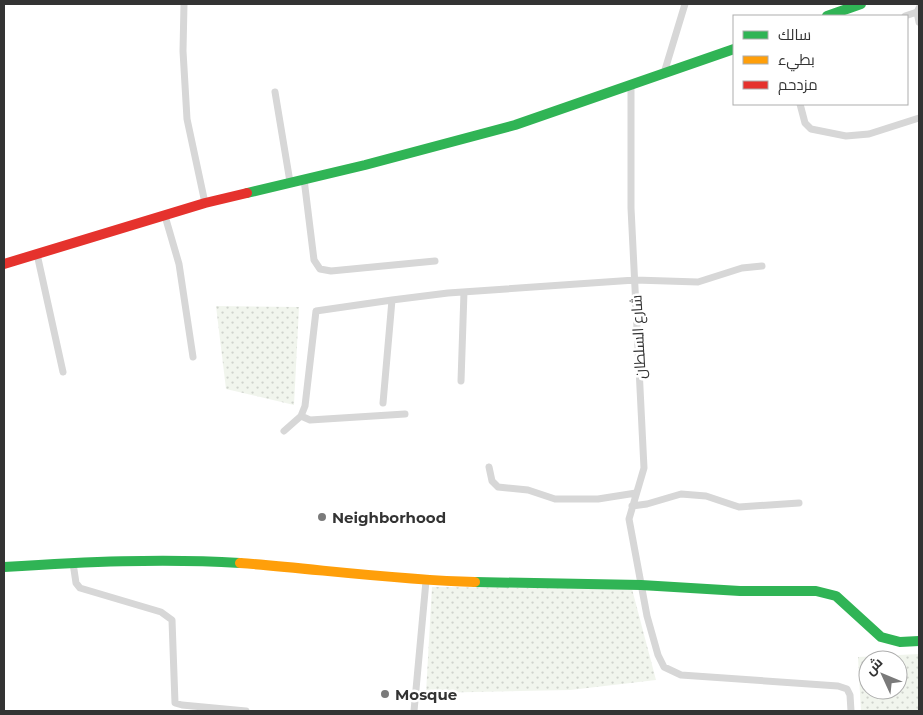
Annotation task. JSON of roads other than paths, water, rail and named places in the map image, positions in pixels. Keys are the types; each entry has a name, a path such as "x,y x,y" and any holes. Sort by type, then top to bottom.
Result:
{"street":[{"path":"184,4 183,51 187,119 206,204"},
{"path":"664,73 684,4"},
{"path":"830,15 861,4"},
{"path":"918,10 919,22"},
{"path":"4,264 206,204 290,182 366,166 506,127 733,49"},
{"name":"شارع السلطان","path":"631,85 630,208 644,468 629,519 641,585 658,655 664,667 672,673 681,676 838,686 848,689 851,711"},
{"path":"275,92 290,182"},
{"path":"800,105 805,123 811,129 846,136 869,134 919,118"},
{"path":"304,179 314,260 320,269 331,271 435,261"},
{"path":"165,216 179,264 193,357"},
{"path":"37,254 63,372"},
{"path":"284,431 301,416 305,406 316,311 464,292 635,280 698,282 742,268 762,266"},
{"path":"461,381 464,292"},
{"path":"383,403 392,300"},
{"path":"301,416 310,420 406,414"},
{"path":"489,467 492,481 498,487 528,490 555,498 598,499 636,493"},
{"path":"632,506 686,494 715,498 739,507 800,503"},
{"path":"4,567 194,560 320,569 426,581 641,585 740,591 816,591 840,600 881,637 889,641 919,641"},
{"path":"73,563 76,582 80,588 161,612 172,620 176,703 178,705 246,711"},
{"path":"414,711 426,581"}],"place":[{"name":"Neighborhood","path":"322,517"},
{"name":"Mosque","path":"385,694"}]}
